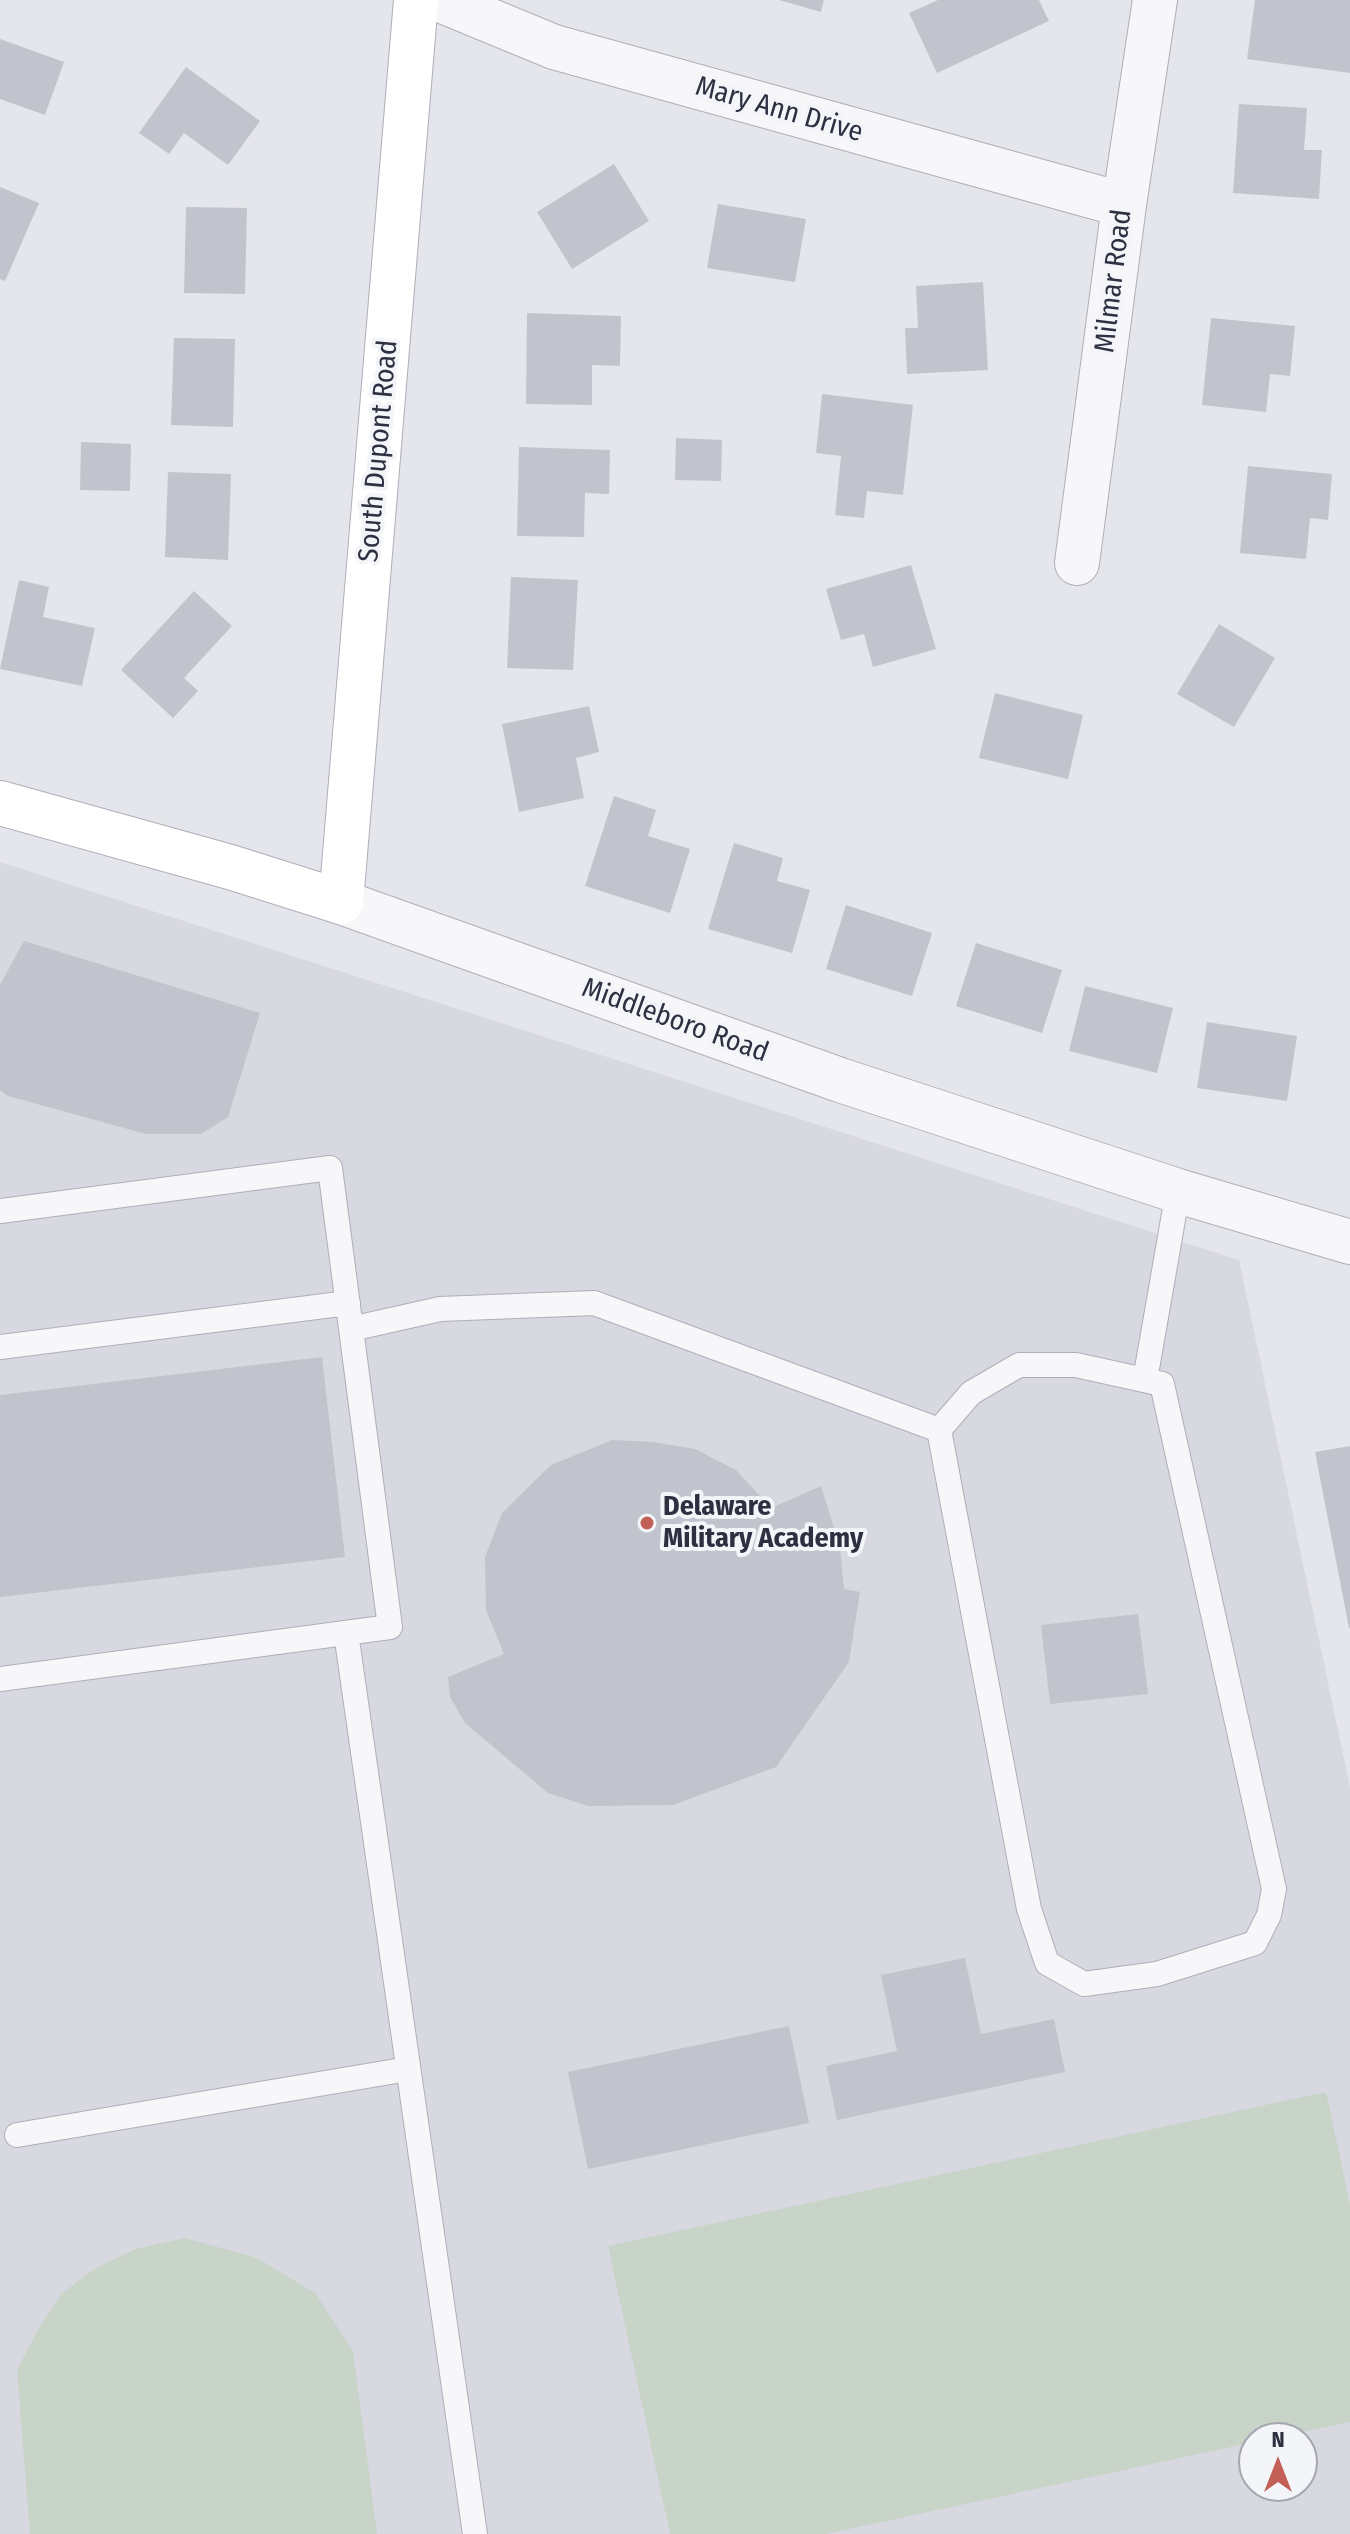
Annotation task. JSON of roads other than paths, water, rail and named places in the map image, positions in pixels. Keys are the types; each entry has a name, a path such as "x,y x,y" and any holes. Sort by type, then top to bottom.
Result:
{"street":[{"name":"South Dupont Road","path":"341,902 416,0"},
{"name":"Mary Ann Drive","path":"440,0 554,47 1124,205"},
{"name":"Milmar Road","path":"1077,563 1124,205 1155,0"},
{"name":"Middleboro Road","path":"0,803 230,867 341,902 840,1080 1178,1191 1350,1242"}],"lane":[{"path":"0,1211 330,1168 390,1627 0,1679"},
{"path":"1145,1380 1178,1191"},
{"path":"0,1347 348,1303"},
{"path":"351,1329 440,1309 594,1303 939,1430"},
{"path":"1019,1365 1076,1365 1162,1384 1274,1889 1269,1915 1255,1943 1157,1974 1084,1984 1047,1963 1029,1909 939,1430 971,1393 1019,1365"},
{"path":"346,1633 475,2534"},
{"path":"17,2135 408,2069"}],"place":[{"name":"Delaware Military Academy","path":"647,1523"}]}
